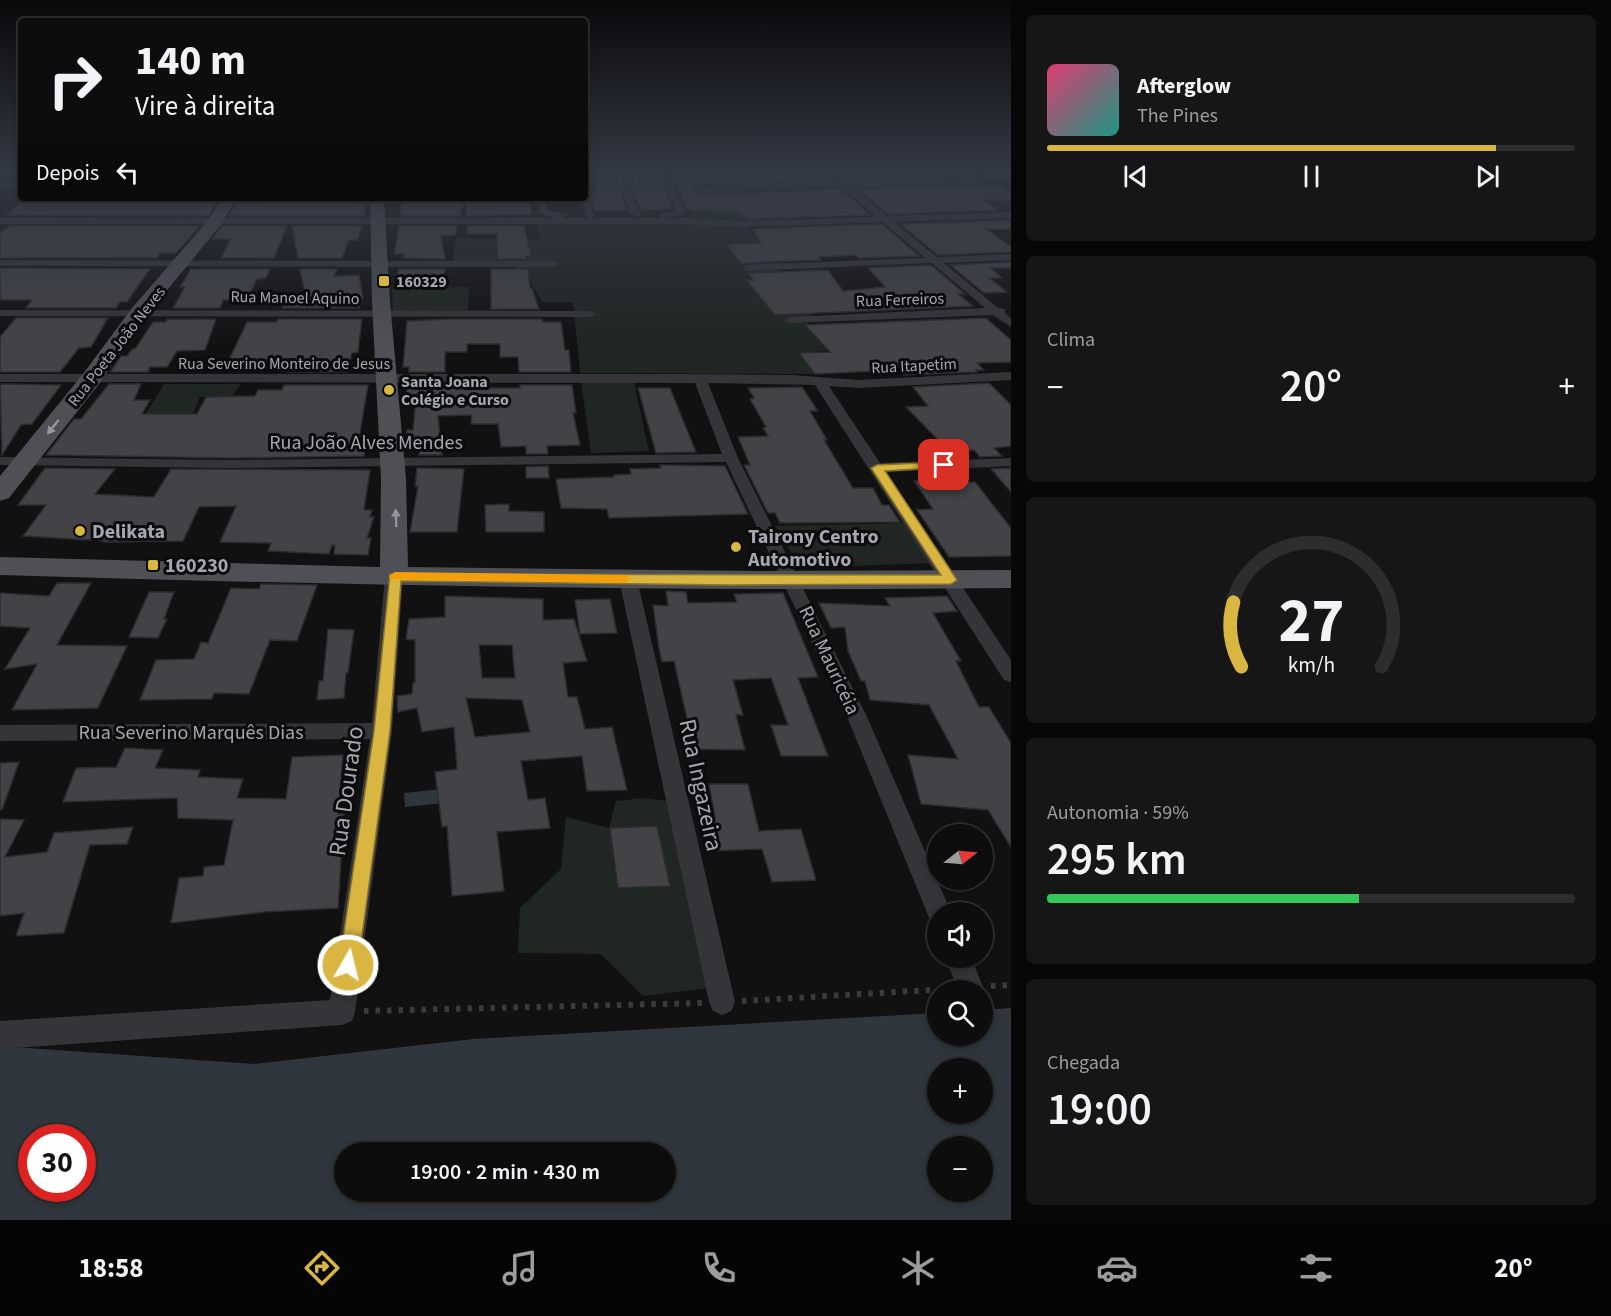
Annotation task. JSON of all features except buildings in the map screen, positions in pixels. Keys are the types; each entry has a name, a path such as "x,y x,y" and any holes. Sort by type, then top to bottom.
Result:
{"main road":[{"name":"Rua Poeta João Neves","path":"0,493 90,379 139,312 209,230"},
{"path":"379,230 382,315 394,464 396,527 394,576"},
{"path":"0,566 394,576 793,581 1011,579"}],"street":[{"path":"898,230 1011,324"},
{"path":"747,268 1011,257"},
{"path":"0,263 553,264"},
{"name":"Rua Ferreiros","path":"790,320 1011,311"},
{"name":"Rua Manoel Aquino","path":"0,313 590,314"},
{"name":"Rua Itapetim","path":"819,381 859,384 1011,376"},
{"name":"Rua Severino Monteiro de Jesus","path":"0,378 388,380 700,378 819,381"},
{"name":"Rua Mauricéia","path":"700,378 731,459 793,581 858,719 935,902"},
{"path":"819,381 1011,675"},
{"name":"Rua João Alves Mendes","path":"0,461 394,464 731,459"},
{"path":"877,468 1011,462"},
{"name":"Rua Dourado","path":"342,1012 382,731 394,576"},
{"name":"Rua Ingazeira","path":"628,579 722,1002"},
{"name":"Rua Severino Marquês Dias","path":"0,733 382,731"},
{"path":"0,1035 342,1012"}],"path":[{"path":"993,986 1011,985"},
{"path":"342,1012 722,1002 927,990"}],"shaded area":[{"path":"538,230 751,230 781,264 741,266 744,271 781,269 817,322 808,322 811,331 832,350 799,353 815,374 580,373 573,302 542,302 529,279 515,279 516,261 453,261 456,238 540,240"},
{"path":"469,287 468,312 393,313 392,289"},
{"path":"581,381 634,382 649,451 591,453"},
{"path":"164,384 241,384 231,397 200,397 193,413 168,413 142,455 120,456"},
{"path":"908,523 933,563 800,568 775,526"},
{"path":"442,789 444,803 405,807 404,793"},
{"path":"644,798 667,801 710,988 643,996 601,954 518,953 520,908 561,869 566,817 609,828 616,801"},
{"path":"1011,1008 1011,1220 0,1220 0,1046 254,1064 473,1039 927,1014 927,1046 993,1046 993,1009"}],"slow traffic":[{"path":"395,576 625,579"}],"place":[{"name":"160329","path":"384,281"},
{"name":"Santa Joana Colégio e Curso","path":"389,390"},
{"name":"Delikata","path":"80,531"},
{"name":"Tairony Centro Automotivo","path":"736,547"},
{"name":"160230","path":"153,565"}],"route":[{"path":"348,965 382,731 394,576 730,581 951,580 877,468 944,465"}]}
